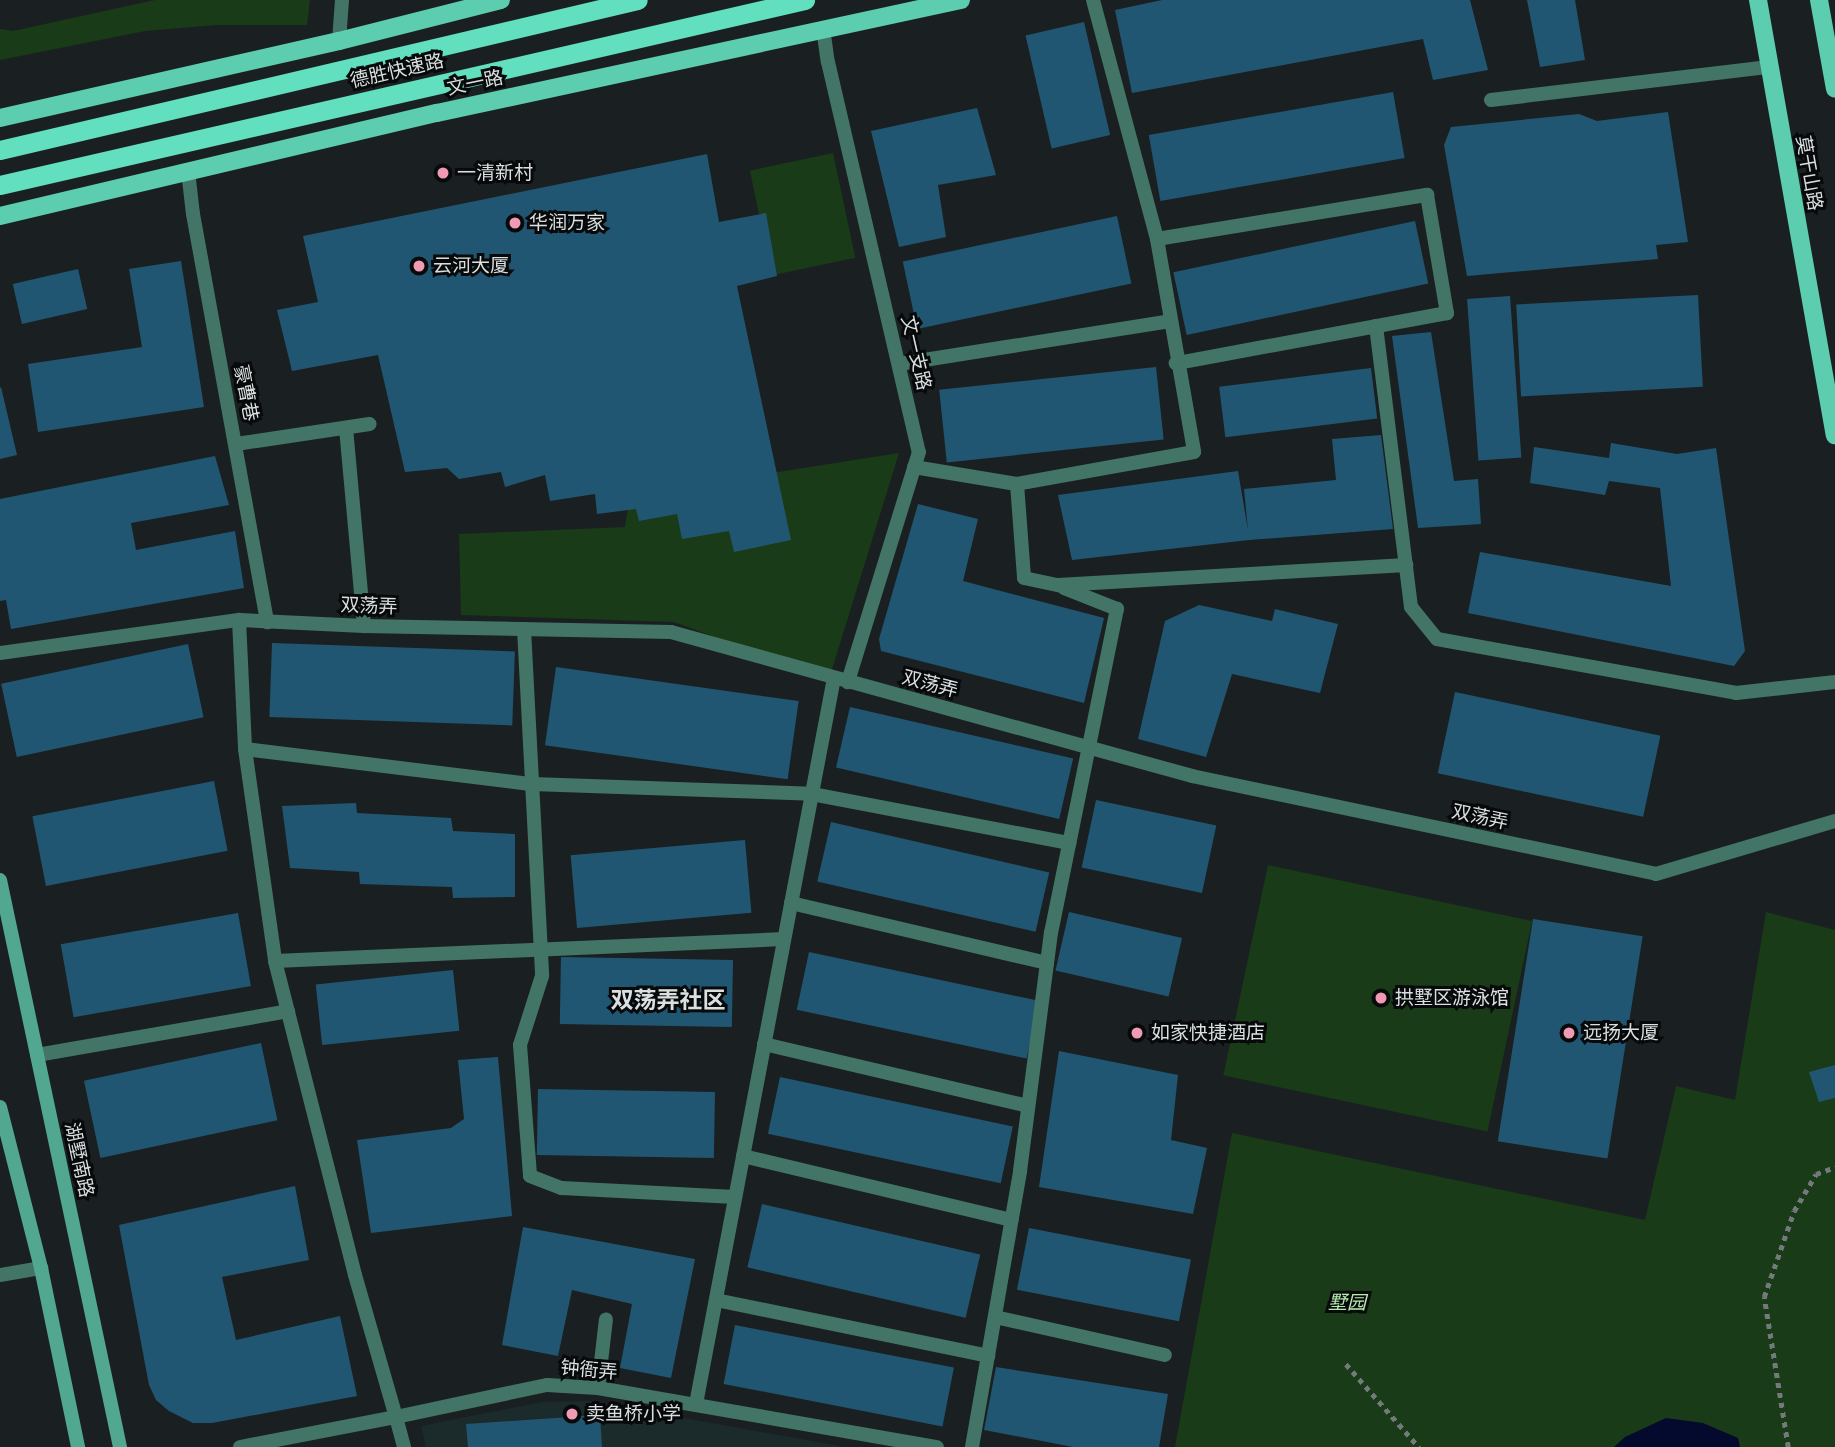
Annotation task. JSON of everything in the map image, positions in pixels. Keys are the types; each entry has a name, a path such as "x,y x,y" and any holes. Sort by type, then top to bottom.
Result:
{"highway":[{"name":"德胜快速路","path":"0,150 638,0"},
{"name":"德胜快速路","path":"0,185 805,0"}],"main road":[{"path":"0,118 339,41 501,0"},
{"name":"文一路","path":"0,216 823,28 961,0"},
{"name":"莫干山路","path":"1758,0 1835,435"},
{"path":"1819,0 1835,89"},
{"name":"湖墅南路","path":"0,880 120,1447"},
{"path":"0,1107 41,1268 78,1447"}],"street":[{"path":"339,41 342,0"},
{"path":"914,467 1017,484 1194,452 1176,363 1157,239 1093,0"},
{"name":"文一支路","path":"696,1404 812,794 841,680 919,452 828,62 823,28"},
{"path":"1491,100 1769,67"},
{"name":"豪曹巷","path":"188,171 193,214 267,622"},
{"path":"1157,239 1427,195 1447,313 1176,363"},
{"path":"899,364 1170,321"},
{"path":"1376,326 1412,607 1437,639 1736,693 1835,682"},
{"path":"236,444 370,424"},
{"path":"346,428 364,626"},
{"path":"972,1447 1012,1220 1047,963 1117,609 1058,585 1024,578 1017,484"},
{"path":"1058,585 1406,565"},
{"path":"239,620 244,749 275,961 355,1275 404,1447"},
{"name":"双荡弄","path":"0,653 239,620 364,626 671,632 1192,776 1656,874 1835,821"},
{"path":"524,629 542,976 520,1045 530,1176 562,1188 735,1197"},
{"path":"244,749 532,784 812,794 1069,843"},
{"path":"791,903 1047,963"},
{"path":"275,961 784,939"},
{"path":"37,1055 288,1010"},
{"path":"764,1044 1028,1106"},
{"path":"743,1156 1012,1220"},
{"path":"0,1275 41,1268"},
{"path":"716,1300 988,1356"},
{"path":"995,1318 1165,1355"},
{"path":"598,1388 606,1319"},
{"name":"钟衙弄","path":"240,1447 547,1385 598,1388 937,1447"}],"path":[{"path":"1788,1447 1764,1297 1794,1211 1816,1174 1835,1167"},
{"path":"1346,1364 1419,1447"}],"shaded area":[{"name":"卖鱼桥小学","path":"590,1401 845,1447 426,1447 421,1426 542,1402"}],"green space":[{"path":"155,0 310,0 307,25 216,25 145,31 0,60 0,29 13,31"},
{"path":"833,153 855,258 772,275 750,171"},
{"path":"899,453 829,679 674,622 461,615 459,534 625,527 630,495"},
{"name":"拱墅区游泳馆","path":"1268,865 1532,921 1487,1131 1223,1075"},
{"name":"墅园","path":"1766,912 1835,930 1835,1447 1175,1447 1232,1133 1645,1220 1676,1086 1735,1100"}],"water":[{"path":"1666,1418 1703,1423 1738,1438 1740,1447 1614,1447 1625,1437"}],"building":[{"path":"1162,0 1470,0 1488,70 1433,80 1423,39 1132,93 1115,10"},
{"path":"1527,0 1575,0 1585,60 1540,67"},
{"path":"1084,22 1110,135 1052,149 1026,35"},
{"path":"1393,92 1405,158 1160,201 1149,135"},
{"path":"977,108 996,175 938,185 946,237 899,247 871,131"},
{"path":"1668,112 1688,242 1656,245 1658,259 1467,276 1444,145 1451,127 1579,114 1597,121"},
{"path":"707,154 719,222 766,213 777,276 737,286 791,540 734,552 729,531 682,539 677,514 639,521 636,509 597,514 595,494 550,501 545,475 505,487 501,472 459,479 447,468 405,472 378,355 292,371 277,310 318,302 303,236"},
{"path":"1117,216 1131,283 917,329 903,262"},
{"path":"1415,221 1428,284 1187,335 1173,272"},
{"path":"181,261 204,407 38,432 28,364 142,347 129,269"},
{"path":"78,269 87,309 22,324 13,284"},
{"path":"1698,295 1703,387 1521,396 1516,305"},
{"path":"1510,296 1521,458 1478,461 1467,299"},
{"path":"1431,332 1454,481 1478,479 1481,524 1418,528 1392,336"},
{"path":"1156,367 1164,440 947,462 939,390"},
{"path":"1371,368 1377,419 1225,437 1219,387"},
{"path":"0,388 17,455 0,459"},
{"path":"1381,435 1393,529 1249,540 1072,560 1058,495 1238,471 1248,530 1244,489 1336,480 1332,439"},
{"path":"1611,443 1677,454 1716,448 1745,651 1734,666 1468,613 1480,552 1671,586 1660,488 1609,481 1605,495 1530,483 1534,447 1609,458"},
{"path":"215,456 229,505 131,523 136,550 235,531 244,588 11,629 6,600 0,601 0,499"},
{"path":"918,504 978,519 963,581 1104,618 1084,703 881,651 879,639"},
{"path":"1199,605 1272,621 1275,609 1338,624 1320,693 1232,674 1206,757 1138,739 1165,621"},
{"path":"272,643 515,651 512,725 269,717"},
{"path":"188,644 204,717 17,757 1,684"},
{"path":"556,667 799,701 788,779 545,745"},
{"path":"1455,692 1660,736 1643,817 1438,773"},
{"path":"850,707 1073,759 1059,819 836,767"},
{"path":"214,781 228,851 46,886 32,816"},
{"path":"1096,800 1216,826 1202,893 1082,867"},
{"path":"356,803 357,813 451,818 453,831 515,834 515,897 453,898 452,887 360,884 359,872 290,868 282,806"},
{"path":"831,822 1049,872 1036,932 817,881"},
{"path":"745,840 751,913 577,928 571,855"},
{"path":"1069,912 1182,938 1169,997 1056,970"},
{"path":"238,913 251,986 74,1017 61,944"},
{"name":"远扬大厦","path":"1533,919 1643,936 1607,1159 1498,1141"},
{"path":"809,952 1039,1001 1027,1059 797,1010"},
{"path":"561,957 733,960 732,1027 560,1024"},
{"path":"453,970 459,1031 322,1045 316,984"},
{"path":"261,1043 277,1120 100,1158 84,1081"},
{"path":"1059,1051 1178,1075 1171,1140 1207,1148 1193,1214 1039,1187"},
{"path":"498,1057 512,1216 371,1233 357,1140 451,1128 464,1119 458,1060"},
{"path":"1835,1065 1835,1098 1819,1102 1809,1072"},
{"path":"780,1077 1013,1126 1001,1183 768,1134"},
{"path":"538,1089 715,1092 714,1158 537,1155"},
{"path":"295,1186 309,1260 222,1277 236,1340 340,1316 357,1396 212,1423 193,1423 169,1411 156,1400 149,1385 119,1225"},
{"path":"762,1204 980,1254 966,1318 747,1267"},
{"path":"523,1227 695,1259 671,1378 620,1368 632,1304 572,1290 558,1356 502,1345"},
{"path":"1029,1228 1191,1259 1179,1321 1017,1290"},
{"path":"735,1325 954,1368 942,1426 724,1384"},
{"path":"996,1367 1168,1394 1159,1447 1073,1447 984,1430"},
{"path":"600,1415 602,1447 468,1447 466,1424"}],"place":[{"name":"一清新村","path":"443,173"},
{"name":"华润万家","path":"515,223"},
{"name":"云河大厦","path":"419,266"},
{"name":"拱墅区游泳馆","path":"1381,998"},
{"name":"如家快捷酒店","path":"1137,1033"},
{"name":"远扬大厦","path":"1569,1033"},
{"name":"卖鱼桥小学","path":"572,1414"}],"district":[{"name":"双荡弄社区","path":"668,1000"}]}
